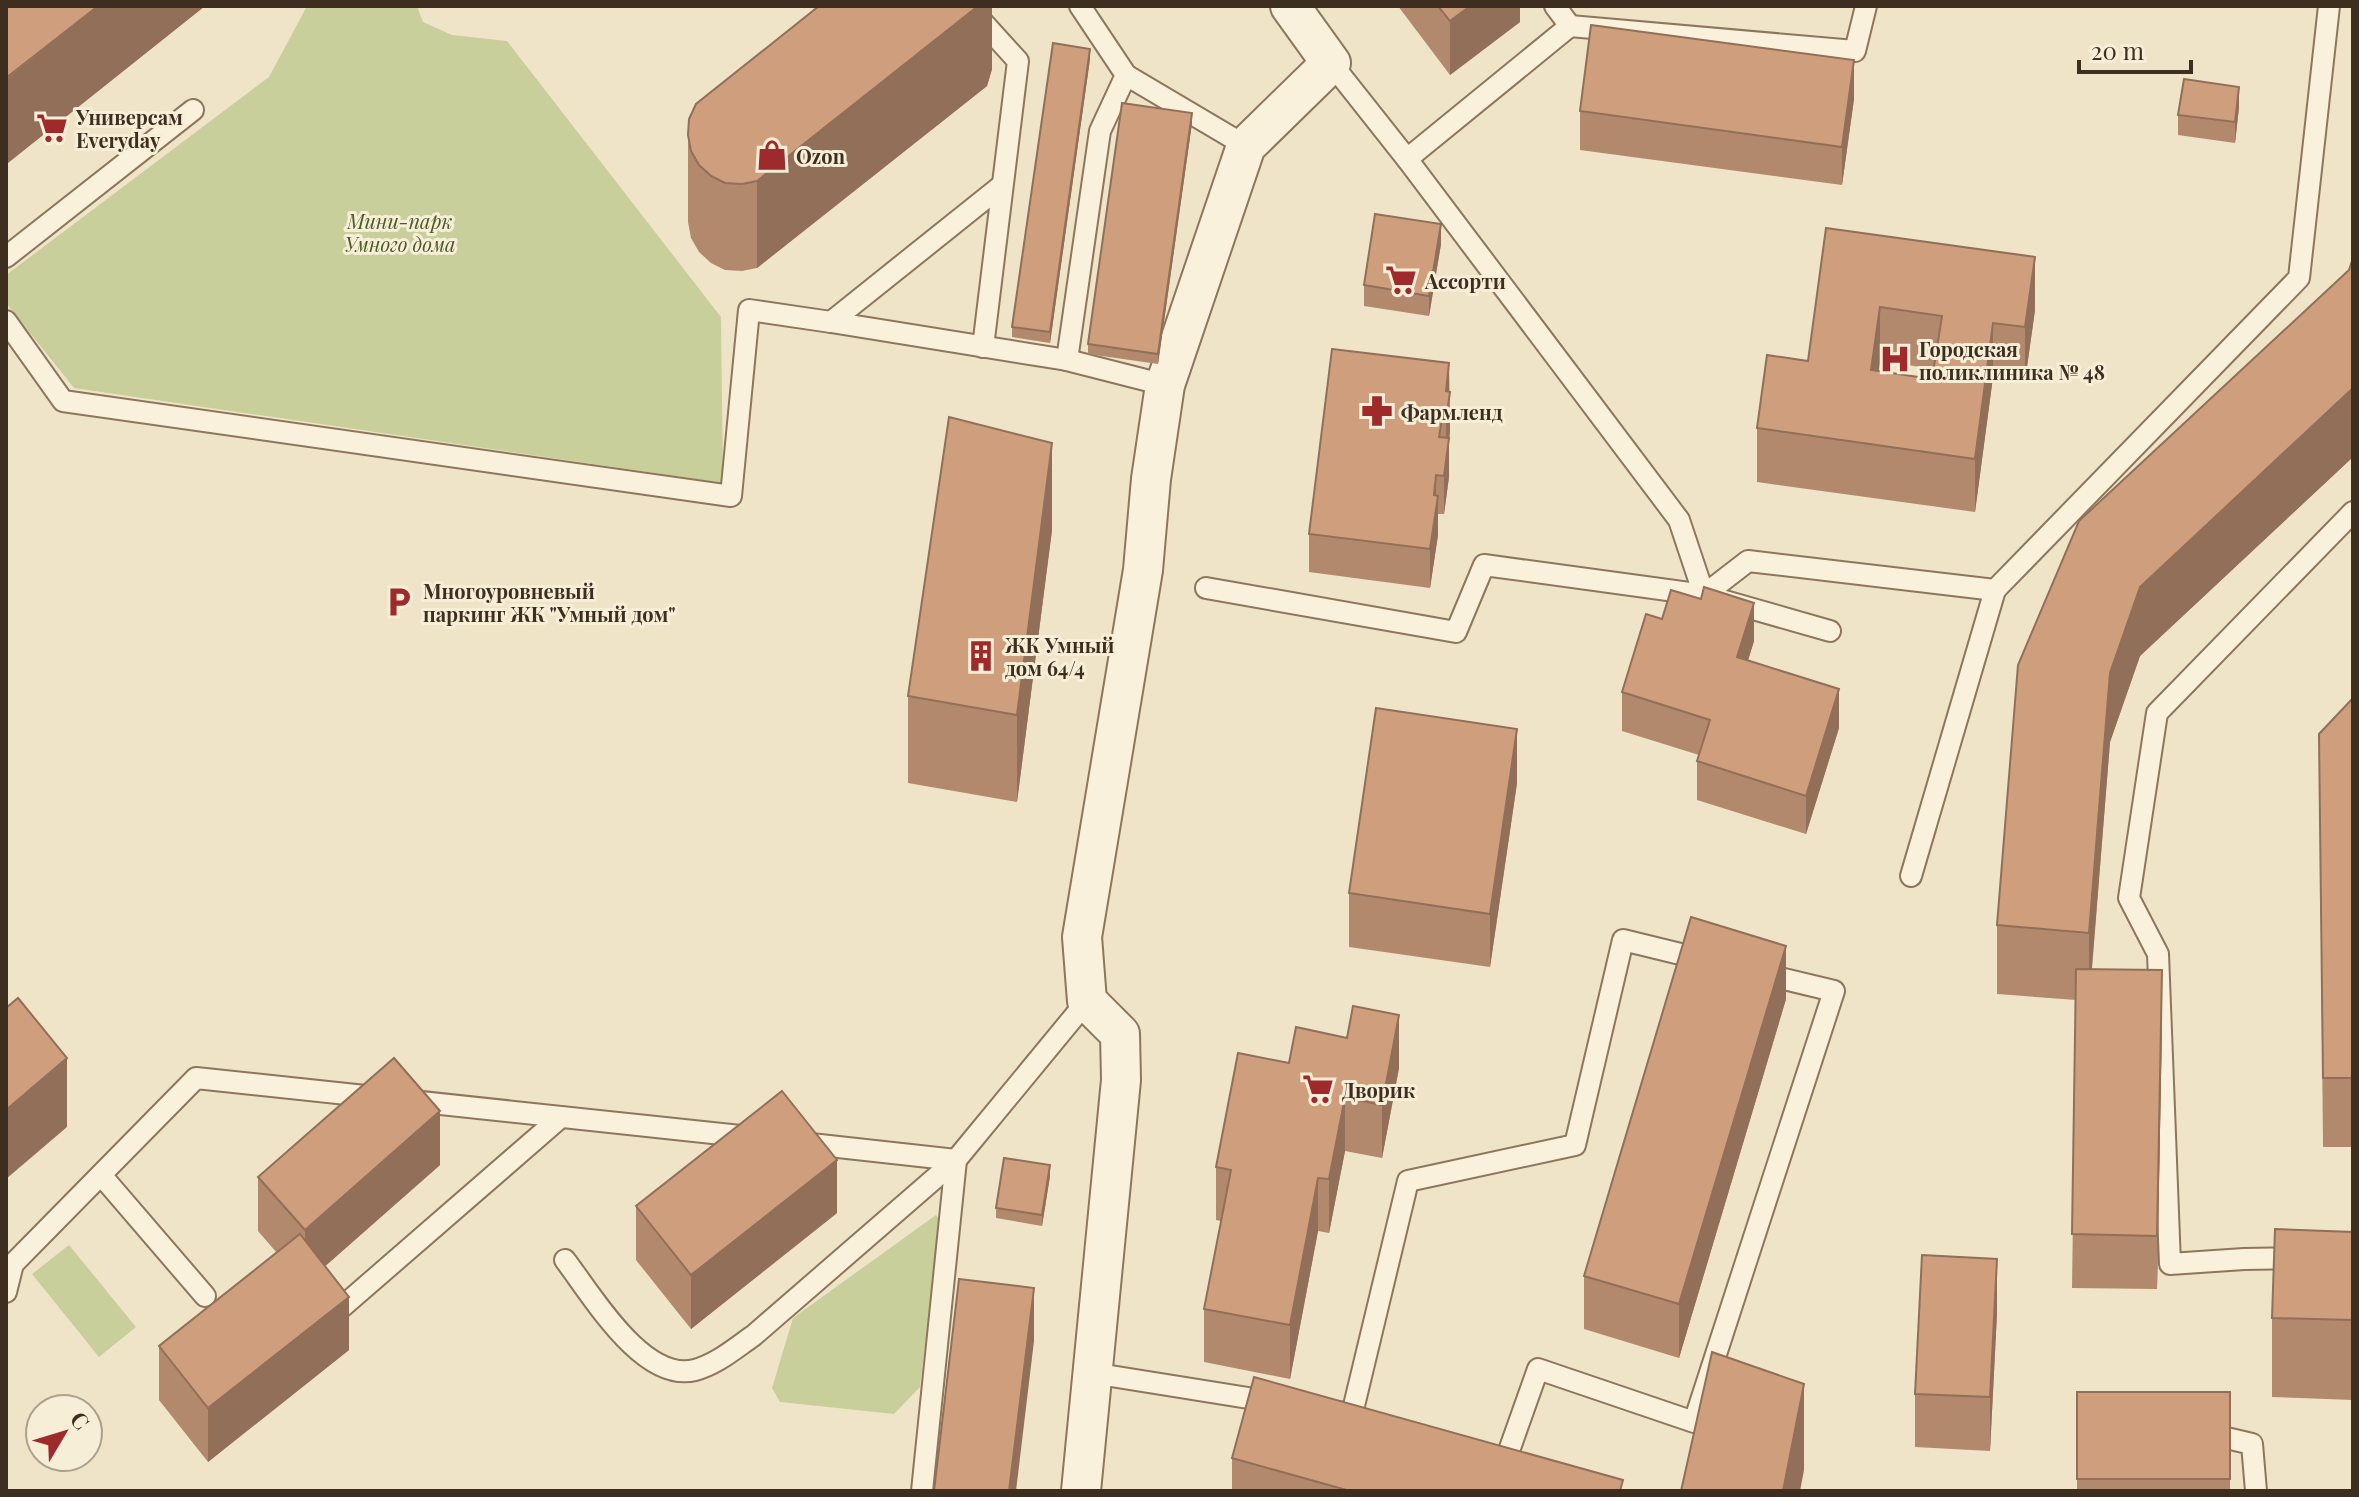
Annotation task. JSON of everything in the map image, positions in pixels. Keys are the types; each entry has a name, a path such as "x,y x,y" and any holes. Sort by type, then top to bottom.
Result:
{"street":[{"path":"1081,1491 1121,1080 1120,1034 1087,1001 1082,937 1143,570 1151,479 1165,385 1246,146 1331,63 1290,6"}],"lane":[{"path":"968,6 1018,61 983,347"},
{"path":"1080,6 1126,75 1246,146"},
{"path":"1555,6 1570,26"},
{"path":"1407,159 1570,26 1855,51 1866,6"},
{"path":"1911,876 1995,590 2299,278 2329,6"},
{"path":"1331,63 1679,520 1704,595"},
{"path":"1067,360 1100,131 1126,75"},
{"path":"6,257 193,110"},
{"path":"831,322 1001,186"},
{"path":"6,321 63,401 731,496 749,310 1067,360 1165,385"},
{"path":"2353,512 2157,713 2129,898 2158,954 2170,1264 2353,1257"},
{"path":"1704,595 1748,561 1995,590"},
{"path":"1206,588 1456,632 1484,565 1704,595 1830,631"},
{"path":"1321,1409 1359,1416 1408,1181 1575,1145 1623,940 1834,991 1694,1422 1538,1369 1505,1462 1477,1453"},
{"path":"565,1260 636,1351 666,1368 691,1371 718,1361 753,1336 956,1160 1087,1001"},
{"path":"6,1292 13,1264 196,1078 956,1160"},
{"path":"334,1314 561,1117"},
{"path":"922,1491 956,1160"},
{"path":"101,1175 205,1296"},
{"path":"1092,1373 1291,1405"},
{"path":"2184,1428 2252,1444 2256,1491"}],"green space":[{"name":"Мини-парк Умного дома","path":"307,6 417,6 423,22 452,35 507,41 721,317 723,483 74,388 6,303 6,275 269,77"},
{"path":"936,1215 940,1220 920,1387 894,1414 780,1402 772,1388 793,1318"},
{"path":"69,1245 136,1327 99,1357 32,1274"}],"building":[{"path":"6,6 98,6 6,78"},
{"path":"819,6 978,6 757,181 725,183 711,176 699,165 691,151 689,119 696,104"},
{"path":"1438,6 1470,6 1450,21"},
{"path":"1591,25 1854,60 1842,147 1580,111"},
{"path":"1053,43 1090,49 1050,332 1012,327"},
{"path":"2184,79 2239,87 2235,122 2178,115"},
{"path":"1122,103 1192,113 1158,354 1088,344"},
{"path":"1375,214 1441,224 1429,296 1364,285"},
{"path":"1826,228 2035,257 2025,327 1993,323 1975,459 1757,428 1767,355 1808,361","holes":["1880,307 1942,316 1932,379 1871,370"]},
{"path":"2353,258 2353,388 2140,587 2110,673 2089,933 1997,925 2018,665 2079,521 2349,270"},
{"path":"1332,349 1449,363 1446,391 1450,392 1446,420 1442,419 1439,437 1449,438 1444,476 1436,475 1434,495 1438,496 1430,549 1309,534"},
{"name":"ЖК Умный дом 64/4","path":"949,417 1052,443 1017,715 908,696"},
{"path":"1704,587 1754,603 1737,657 1839,689 1806,796 1697,761 1710,720 1622,692 1646,614 1662,619 1671,590 1701,599"},
{"path":"2353,698 2353,1078 2323,1078 2319,734"},
{"path":"1376,708 1517,729 1490,914 1349,893"},
{"path":"1691,917 1786,946 1679,1304 1584,1276"},
{"path":"2076,969 2162,970 2157,1236 2072,1234"},
{"path":"18,998 67,1058 6,1110 6,1008"},
{"path":"1353,1006 1399,1015 1382,1105 1345,1097 1329,1179 1318,1178 1290,1325 1204,1309 1231,1170 1216,1167 1238,1053 1289,1063 1296,1027 1347,1038"},
{"path":"394,1058 440,1111 305,1230 258,1177"},
{"path":"782,1091 837,1160 691,1275 636,1206"},
{"path":"1004,1158 1050,1165 1042,1215 996,1208"},
{"path":"2275,1229 2353,1232 2353,1320 2272,1318"},
{"path":"300,1234 349,1297 208,1408 159,1346"},
{"path":"1922,1255 1997,1259 1990,1397 1915,1394"},
{"path":"959,1279 1034,1288 1009,1491 934,1491"},
{"path":"1712,1352 1804,1384 1783,1491 1681,1491"},
{"path":"1254,1377 1623,1480 1620,1491 1350,1491 1232,1458"},
{"path":"2077,1392 2230,1392 2230,1479 2077,1479"}],"place":[{"name":"Универсам Everyday","path":"52,128"},
{"name":"Ozon","path":"772,155"},
{"name":"Ассорти","path":"1401,280"},
{"name":"Городская поликлиника № 48","path":"1895,359"},
{"name":"Фармленд","path":"1377,411"},
{"name":"Многоуровневый паркинг ЖК \"Умный дом\"","path":"399,602"},
{"name":"ЖК Умный дом 64/4","path":"981,656"},
{"name":"Дворик","path":"1318,1089"}]}
